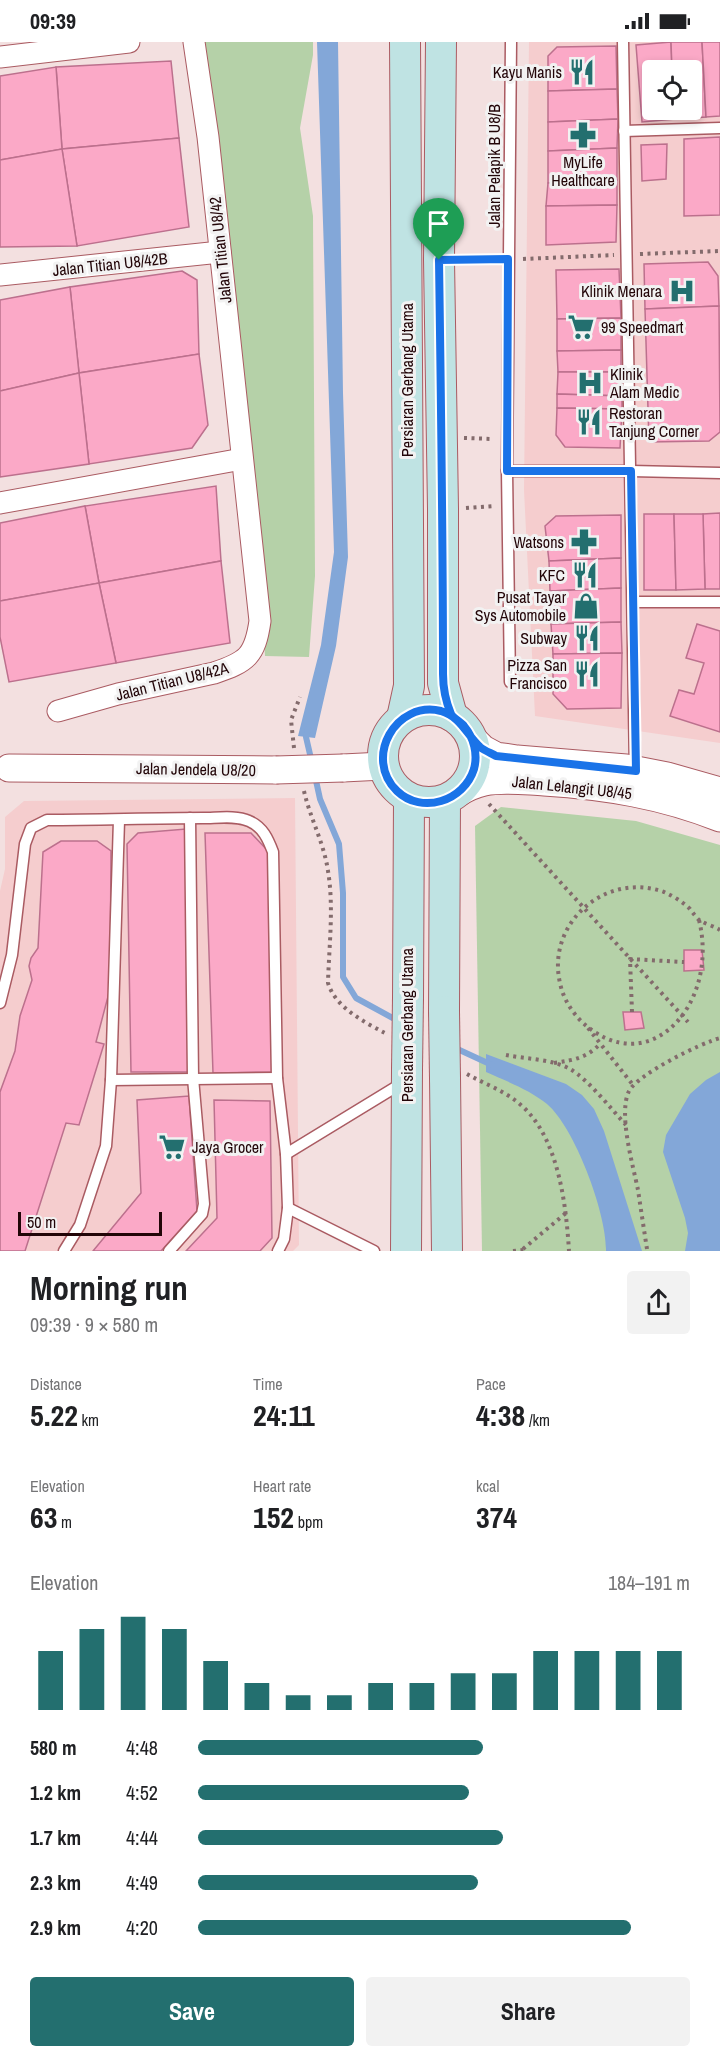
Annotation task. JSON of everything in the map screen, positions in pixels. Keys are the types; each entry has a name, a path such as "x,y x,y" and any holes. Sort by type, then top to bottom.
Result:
{"main road":[{"name":"Persiaran Gerbang Utama","path":"402,718 409,687 405,42"},
{"name":"Persiaran Gerbang Utama","path":"441,42 439,260 443,683 452,716"},
{"path":"440,711 464,725 472,738 475,752 474,768 459,793 433,803 420,802 408,799 388,779 383,766 383,753 392,728 402,718 414,712 440,711"},
{"path":"447,1251 444,1011 459,793"},
{"name":"Persiaran Gerbang Utama","path":"406,1251 408,799"}],"street":[{"path":"0,57 129,42"},
{"name":"Jalan Titian U8/42","path":"194,42 208,137 260,621"},
{"name":"Jalan Titian U8/42B","path":"0,275 220,252"},
{"path":"0,503 242,459"},
{"name":"Jalan Titian U8/42A","path":"58,711 118,694 214,673 240,663 252,651 258,638 260,621"},
{"name":"Jalan Lelangit U8/45","path":"472,738 483,749 496,756 636,771 667,776 720,791"},
{"name":"Jalan Jendela U8/20","path":"3,766 276,770 383,766"},
{"name":"Jalan Lelangit U8/45","path":"459,793 485,782 504,780 618,789 663,798 720,818"}],"lane":[{"name":"Jalan Pelapik B U8/B","path":"510,682 507,449 511,42"},
{"path":"623,42 636,771"},
{"path":"624,131 720,128"},
{"path":"507,471 720,473"},
{"path":"633,602 720,602"},
{"path":"169,1251 202,1214 204,1204 193,1078 190,818"},
{"path":"0,1003 12,955 25,844 31,828 47,820 190,818 246,820 257,825 273,852 277,1078 286,1154 288,1208 284,1239 278,1251"},
{"path":"69,1249 80,1226 106,1146 111,1080 119,820"},
{"path":"286,1154 407,1075"},
{"path":"111,1080 277,1078"},
{"path":"288,1208 374,1251"}],"path":[{"path":"439,260 508,259"},
{"path":"442,438 499,440 507,449"},
{"path":"443,509 492,507 507,497"},
{"path":"459,793 583,908 688,1022"},
{"path":"633,1085 568,1005 562,991 558,961 565,932 583,908 595,899 622,888 637,887 665,893 678,900 699,920 706,932"},
{"path":"699,920 720,930"},
{"path":"630,958 684,962"},
{"path":"630,958 632,1012"},
{"path":"577,1017 588,1027 616,1041 647,1042 676,1031"},
{"path":"682,1027 693,1017"},
{"path":"647,1249 628,1147 626,1113 628,1093 633,1085 671,1060 720,1038"},
{"path":"552,1064 586,1056 601,1043"},
{"path":"506,1055 569,1069 577,1074 627,1125"},
{"path":"513,1251 524,1250 566,1213"}],"shaded area":[{"path":"529,42 720,42 720,743 535,716 524,490"},
{"path":"295,798 299,1245 293,1251 0,1251 0,891 5,869 5,817 24,801"}],"green space":[{"path":"204,42 313,42 313,55 300,128 313,216 315,576 309,657 265,656 262,586"},
{"path":"501,807 636,821 720,845 720,1251 482,1251 475,826"}],"water":[{"path":"317,42 338,42 343,393 348,557 336,646 315,738 298,736 321,645 334,552"},
{"path":"486,1054 566,1084 582,1095 594,1109 604,1131 642,1251 606,1251 605,1235 595,1195 568,1132 547,1104 518,1086 486,1072"},
{"path":"720,1072 720,1251 685,1251 688,1233 663,1152 666,1135 690,1094 706,1080"}],"building":[{"path":"671,42 672,60 642,60 642,120 664,120 642,122 636,45"},
{"path":"671,42 702,42 706,117 702,117 702,60 672,60"},
{"path":"702,42 720,42 720,116 706,117"},
{"name":"Kayu Manis","path":"616,46 617,89 548,91 548,56 557,47"},
{"path":"171,61 179,138 62,149 56,67"},
{"path":"56,67 62,149 0,160 0,76"},
{"path":"617,89 618,119 548,122 548,91"},
{"name":"MyLife Healthcare","path":"618,119 617,148 548,151 548,122"},
{"path":"720,137 720,215 684,216 684,139"},
{"path":"179,138 189,227 77,246 62,149"},
{"path":"667,144 666,179 642,181 641,145"},
{"path":"617,148 617,180 548,183 548,151"},
{"path":"62,149 77,246 0,247 0,160"},
{"name":"MyLife Healthcare","path":"617,180 617,205 546,206 548,183"},
{"path":"617,205 616,242 546,245 546,206"},
{"name":"Klinik Menara","path":"708,262 718,276 719,306 645,309 644,264"},
{"path":"619,269 621,318 557,319 556,270"},
{"path":"182,271 197,280 199,354 79,373 70,287"},
{"path":"70,287 79,373 0,391 0,300"},
{"path":"719,306 720,432 709,441 649,442 645,309"},
{"path":"621,318 621,350 557,351 557,319"},
{"path":"621,350 621,372 558,372 557,351"},
{"path":"199,354 208,425 192,448 89,464 79,373"},
{"name":"Klinik Alam Medic","path":"558,372 621,372 622,396 557,394"},
{"path":"79,373 89,464 0,477 0,391"},
{"path":"557,394 622,396 622,409 557,408"},
{"name":"Restoran Tanjung Corner","path":"557,408 622,409 620,448 565,447 556,435"},
{"path":"216,486 221,561 99,583 85,506"},
{"path":"85,506 99,583 0,601 0,523"},
{"path":"720,513 720,589 705,589 703,514"},
{"path":"644,514 674,514 676,590 644,590"},
{"path":"674,514 703,514 705,589 676,590"},
{"name":"Watsons","path":"621,515 621,558 549,561 545,526 556,516"},
{"name":"KFC","path":"621,558 621,588 550,591 549,561"},
{"path":"221,561 230,643 116,663 99,583"},
{"path":"99,583 116,663 9,682 0,637 0,601"},
{"name":"Pusat Tayar Sys Automobile","path":"621,588 621,622 551,624 550,591"},
{"name":"Subway","path":"621,622 622,653 553,654 551,624"},
{"path":"697,624 720,631 720,732 670,716 679,690 694,694 704,663 686,658"},
{"name":"Pizza San Francisco","path":"622,653 621,708 567,709 553,694 553,654"},
{"path":"186,829 188,1072 131,1072 127,844 138,833"},
{"path":"205,833 251,833 268,851 272,1072 213,1073"},
{"path":"61,841 97,841 111,851 110,989 96,1042 104,1044 79,1125 66,1123 25,1251 0,1251 0,1092 15,1051 20,1016 32,980 29,966 31,958 38,948 43,852"},
{"path":"684,950 702,950 704,970 684,971"},
{"path":"623,1012 641,1012 644,1028 625,1030"},
{"path":"189,1096 197,1211 161,1251 93,1251 141,1193 137,1100"},
{"path":"214,1100 270,1101 272,1238 260,1251 186,1251 217,1218"}],"waterway":[{"path":"308,729 306,737 312,763"},
{"path":"315,776 320,799 339,844 343,893 343,977 356,998 400,1022"},
{"path":"453,1047 492,1065"}],"place":[{"name":"Kayu Manis","path":"582,72"},
{"name":"MyLife Healthcare","path":"583,135"},
{"name":"Klinik Menara","path":"682,291"},
{"name":"99 Speedmart","path":"581,327"},
{"name":"Klinik Alam Medic","path":"590,383"},
{"name":"Restoran Tanjung Corner","path":"589,422"},
{"name":"Watsons","path":"584,542"},
{"name":"KFC","path":"585,575"},
{"name":"Pusat Tayar Sys Automobile","path":"586,606"},
{"name":"Subway","path":"587,638"},
{"name":"Pizza San Francisco","path":"587,674"},
{"name":"Jaya Grocer","path":"172,1147"}],"route":[{"path":"439,260 443,683 452,716 464,725 472,738 475,752 474,768 468,781 458,793 433,803 408,799 388,779 383,766 383,753 392,728 402,718 414,712 427,710 440,711 452,716 464,725 483,749 496,756 626,768 636,771 631,471 507,471 508,259 439,260"}]}
